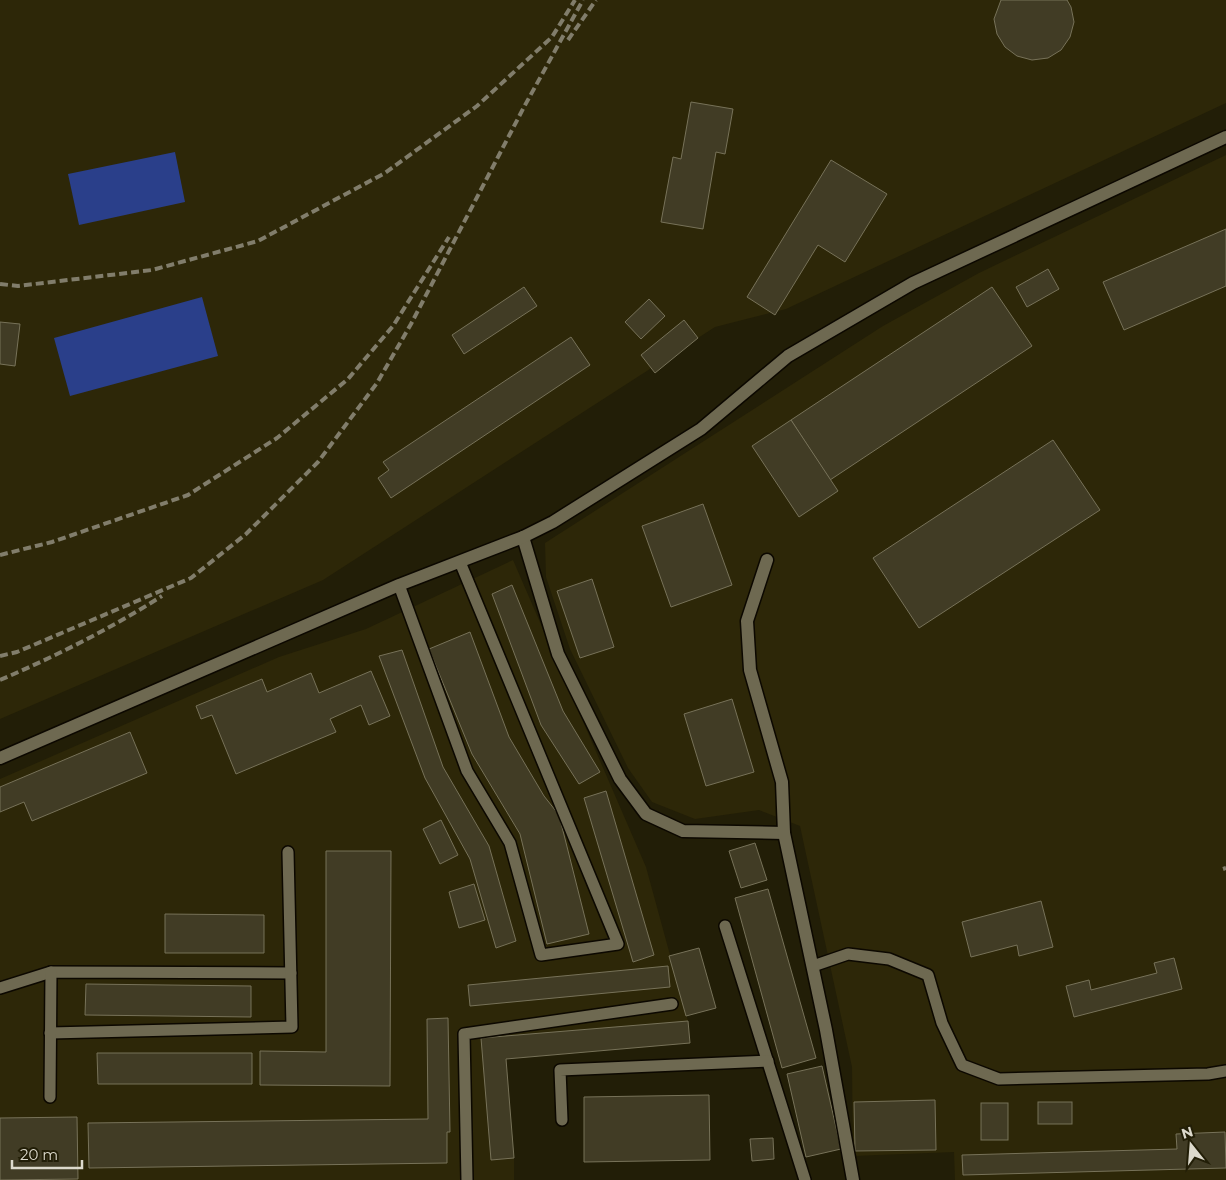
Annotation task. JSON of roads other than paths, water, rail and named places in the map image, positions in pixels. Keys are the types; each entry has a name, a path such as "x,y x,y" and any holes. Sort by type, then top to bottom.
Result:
{"street":[{"path":"0,758 399,585 523,537 553,522 701,428 788,356 913,283 1226,138"},
{"path":"523,537 558,654 620,779 646,814 682,831 784,833"},
{"path":"767,560 747,621 750,670 782,782 784,833 813,966 853,1180"}],"lane":[{"path":"399,585 467,771 510,843 541,955 618,944 460,562"},
{"path":"50,1033 292,1027 288,852"},
{"path":"725,926 805,1180"},
{"path":"813,966 848,954 889,959 928,975 942,1023 962,1065 999,1079 1208,1074 1226,1071"},
{"path":"0,988 51,972 291,973"},
{"path":"50,1097 51,972"},
{"path":"466,1180 464,1034 672,1004"},
{"path":"562,1120 560,1070 768,1061"}],"water":[{"path":"175,152 185,202 79,225 68,174"},
{"path":"202,297 218,356 70,396 54,338"}],"railway":[{"path":"0,284 18,286 152,270 258,241 385,173 477,106 552,37 575,0"},
{"path":"0,656 17,652 191,578 246,534 318,462 377,383 411,324 524,107 583,0"},
{"path":"568,40 596,0"},
{"path":"0,555 52,542 188,495 277,438 348,379 393,326 449,237"},
{"path":"0,680 123,620 162,596"}]}
